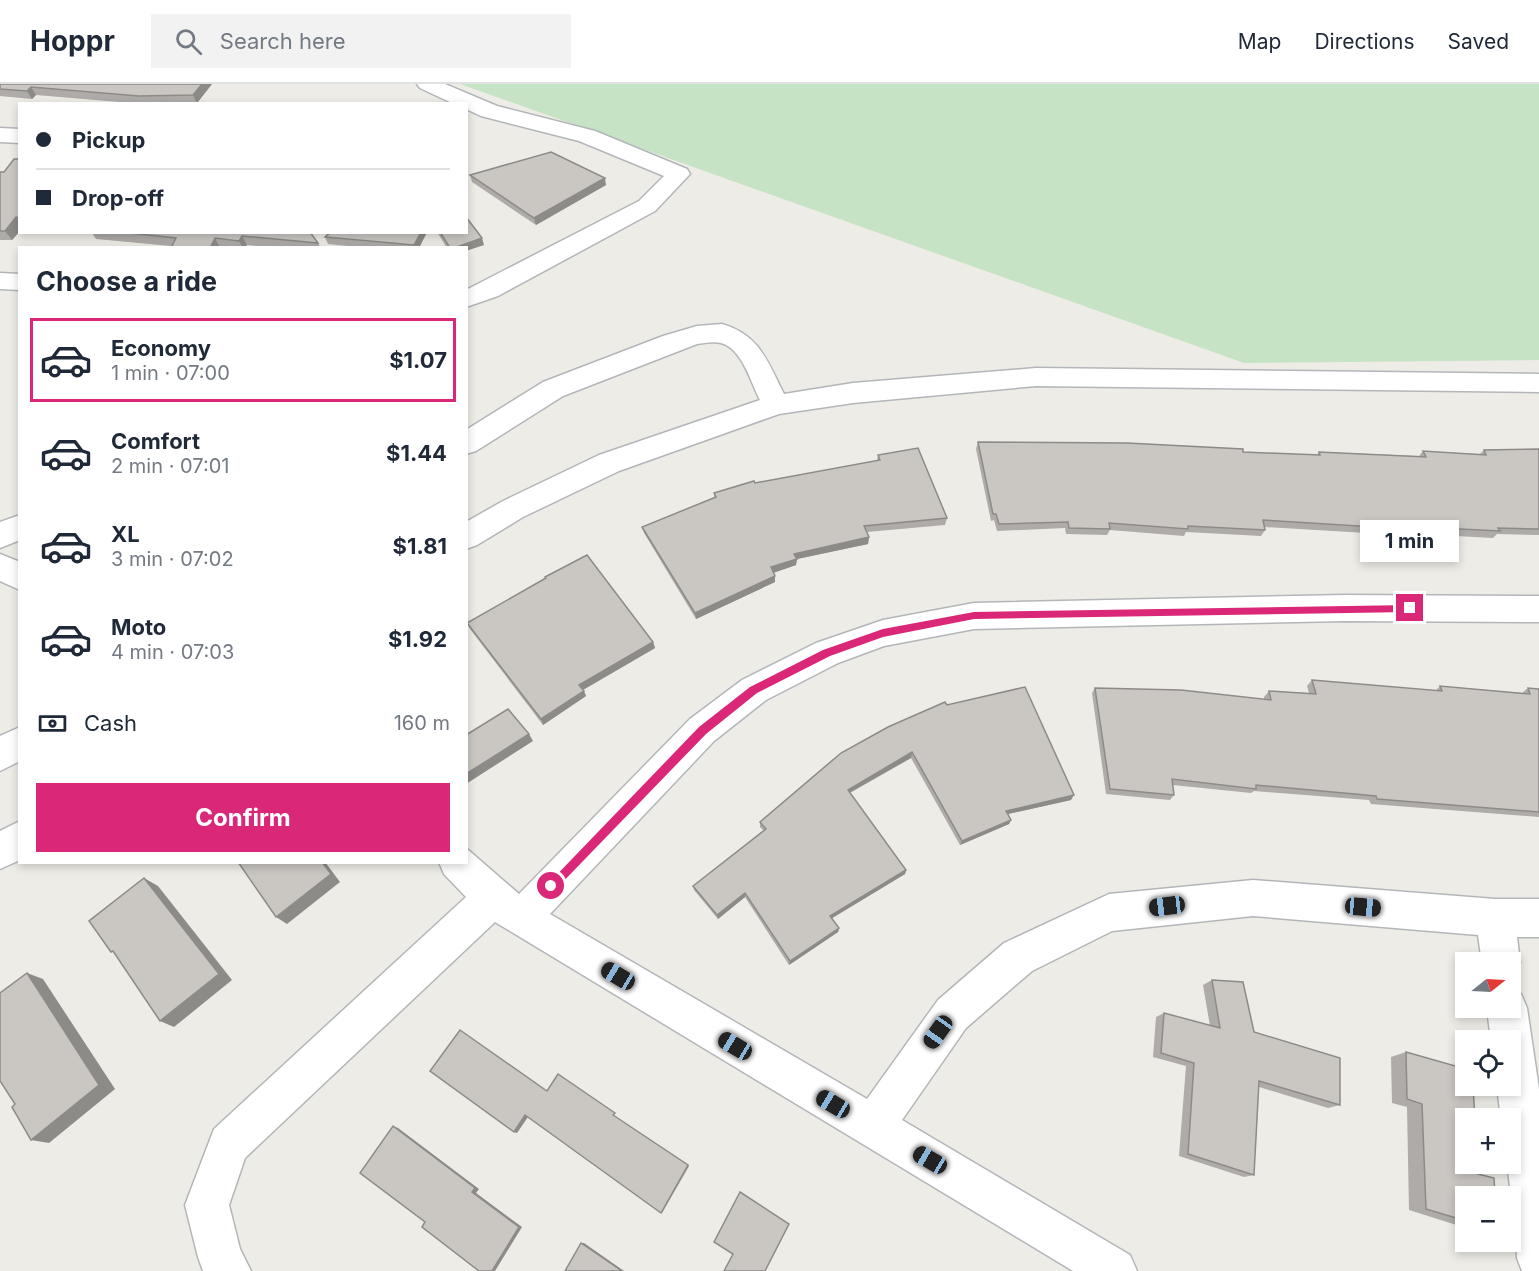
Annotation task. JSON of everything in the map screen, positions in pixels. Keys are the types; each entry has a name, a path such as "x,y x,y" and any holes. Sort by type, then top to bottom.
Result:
{"street":[{"path":"427,84 489,111 587,136 679,174 647,206 489,290 468,298"},
{"path":"468,120 489,111"},
{"path":"0,135 18,136"},
{"path":"0,281 18,282"},
{"path":"468,443 553,389 672,342 697,335 723,333 736,339 748,350 776,405"},
{"path":"468,536 513,509 609,463 776,405 853,393 1036,377 1538,385"},
{"path":"0,536 18,527"},
{"path":"0,566 18,577"},
{"path":"228,1271 220,1257 207,1205 229,1144 507,908 702,730 754,690 827,653 883,633 974,615 1345,608 1539,609"},
{"path":"0,755 18,743"},
{"path":"0,852 18,839"},
{"path":"459,864 507,908 872,1127 1064,1239 1114,1271"},
{"path":"872,1127 952,1014 1018,957 1108,913 1253,898 1495,918 1539,918"},
{"path":"1495,918 1500,952"},
{"path":"1509,1018 1537,1223 1539,1258"}],"green space":[{"path":"460,84 1539,84 1539,360 1244,363"}],"building":[{"path":"0,84 202,84 193,95 139,96 31,87 27,91 0,89"},
{"path":"551,152 605,178 534,218 470,175"},
{"path":"14,159 18,159 18,218 5,231 0,231 0,172 4,172"},
{"path":"468,220 482,238 460,246 449,246 441,234 468,234"},
{"path":"139,234 311,234 318,243 242,236 239,241 215,238 211,246 172,246 176,238"},
{"path":"329,234 420,234 414,245 325,237"},
{"path":"978,442 1127,443 1243,449 1243,452 1320,455 1319,452 1426,457 1423,451 1486,455 1484,450 1539,449 1539,529 1498,528 1500,531 1422,527 1423,530 1263,520 1265,530 1188,526 1188,529 1109,523 1110,529 1069,528 1068,522 999,524 996,514 993,514"},
{"path":"918,448 947,518 864,526 869,537 794,554 797,559 771,567 775,576 695,613 642,527 716,497 714,493 754,481 755,483 880,460 878,455"},
{"path":"587,555 653,642 579,685 584,691 541,719 468,622"},
{"path":"1312,680 1442,691 1440,686 1530,694 1528,688 1539,689 1539,812 1377,799 1376,796 1256,785 1256,789 1172,779 1174,795 1110,789 1095,688 1181,690 1271,700 1269,691 1316,694"},
{"path":"1025,687 1074,795 1006,811 1011,820 962,841 912,752 848,790 906,870 830,916 839,928 790,961 745,893 717,915 693,886 766,829 760,822 841,753 888,727 945,702 947,705"},
{"path":"508,709 529,734 468,773 468,734"},
{"path":"239,864 324,864 331,874 276,917"},
{"path":"144,878 219,974 160,1021 113,951 111,952 89,921"},
{"path":"27,973 99,1085 31,1140 12,1107 15,1104 0,1081 0,993"},
{"path":"1212,980 1243,982 1254,1032 1340,1058 1340,1105 1259,1081 1254,1175 1188,1154 1194,1063 1161,1053 1164,1013 1220,1028"},
{"path":"460,1030 547,1091 558,1074 615,1113 613,1115 688,1165 661,1213 525,1115 514,1132 430,1071"},
{"path":"1406,1052 1455,1066 1455,1096 1474,1096 1474,1108 1455,1108 1455,1174 1478,1174 1494,1178 1494,1186 1455,1186 1455,1218 1426,1209 1422,1104 1407,1099"},
{"path":"393,1126 475,1188 472,1192 519,1227 492,1271 479,1271 422,1227 425,1222 360,1173"},
{"path":"740,1192 789,1224 765,1271 724,1271 733,1254 714,1242"},
{"path":"581,1243 622,1271 565,1271"}],"route":[{"path":"551,886 702,730 754,690 827,653 883,633 974,615 1410,608"}]}
